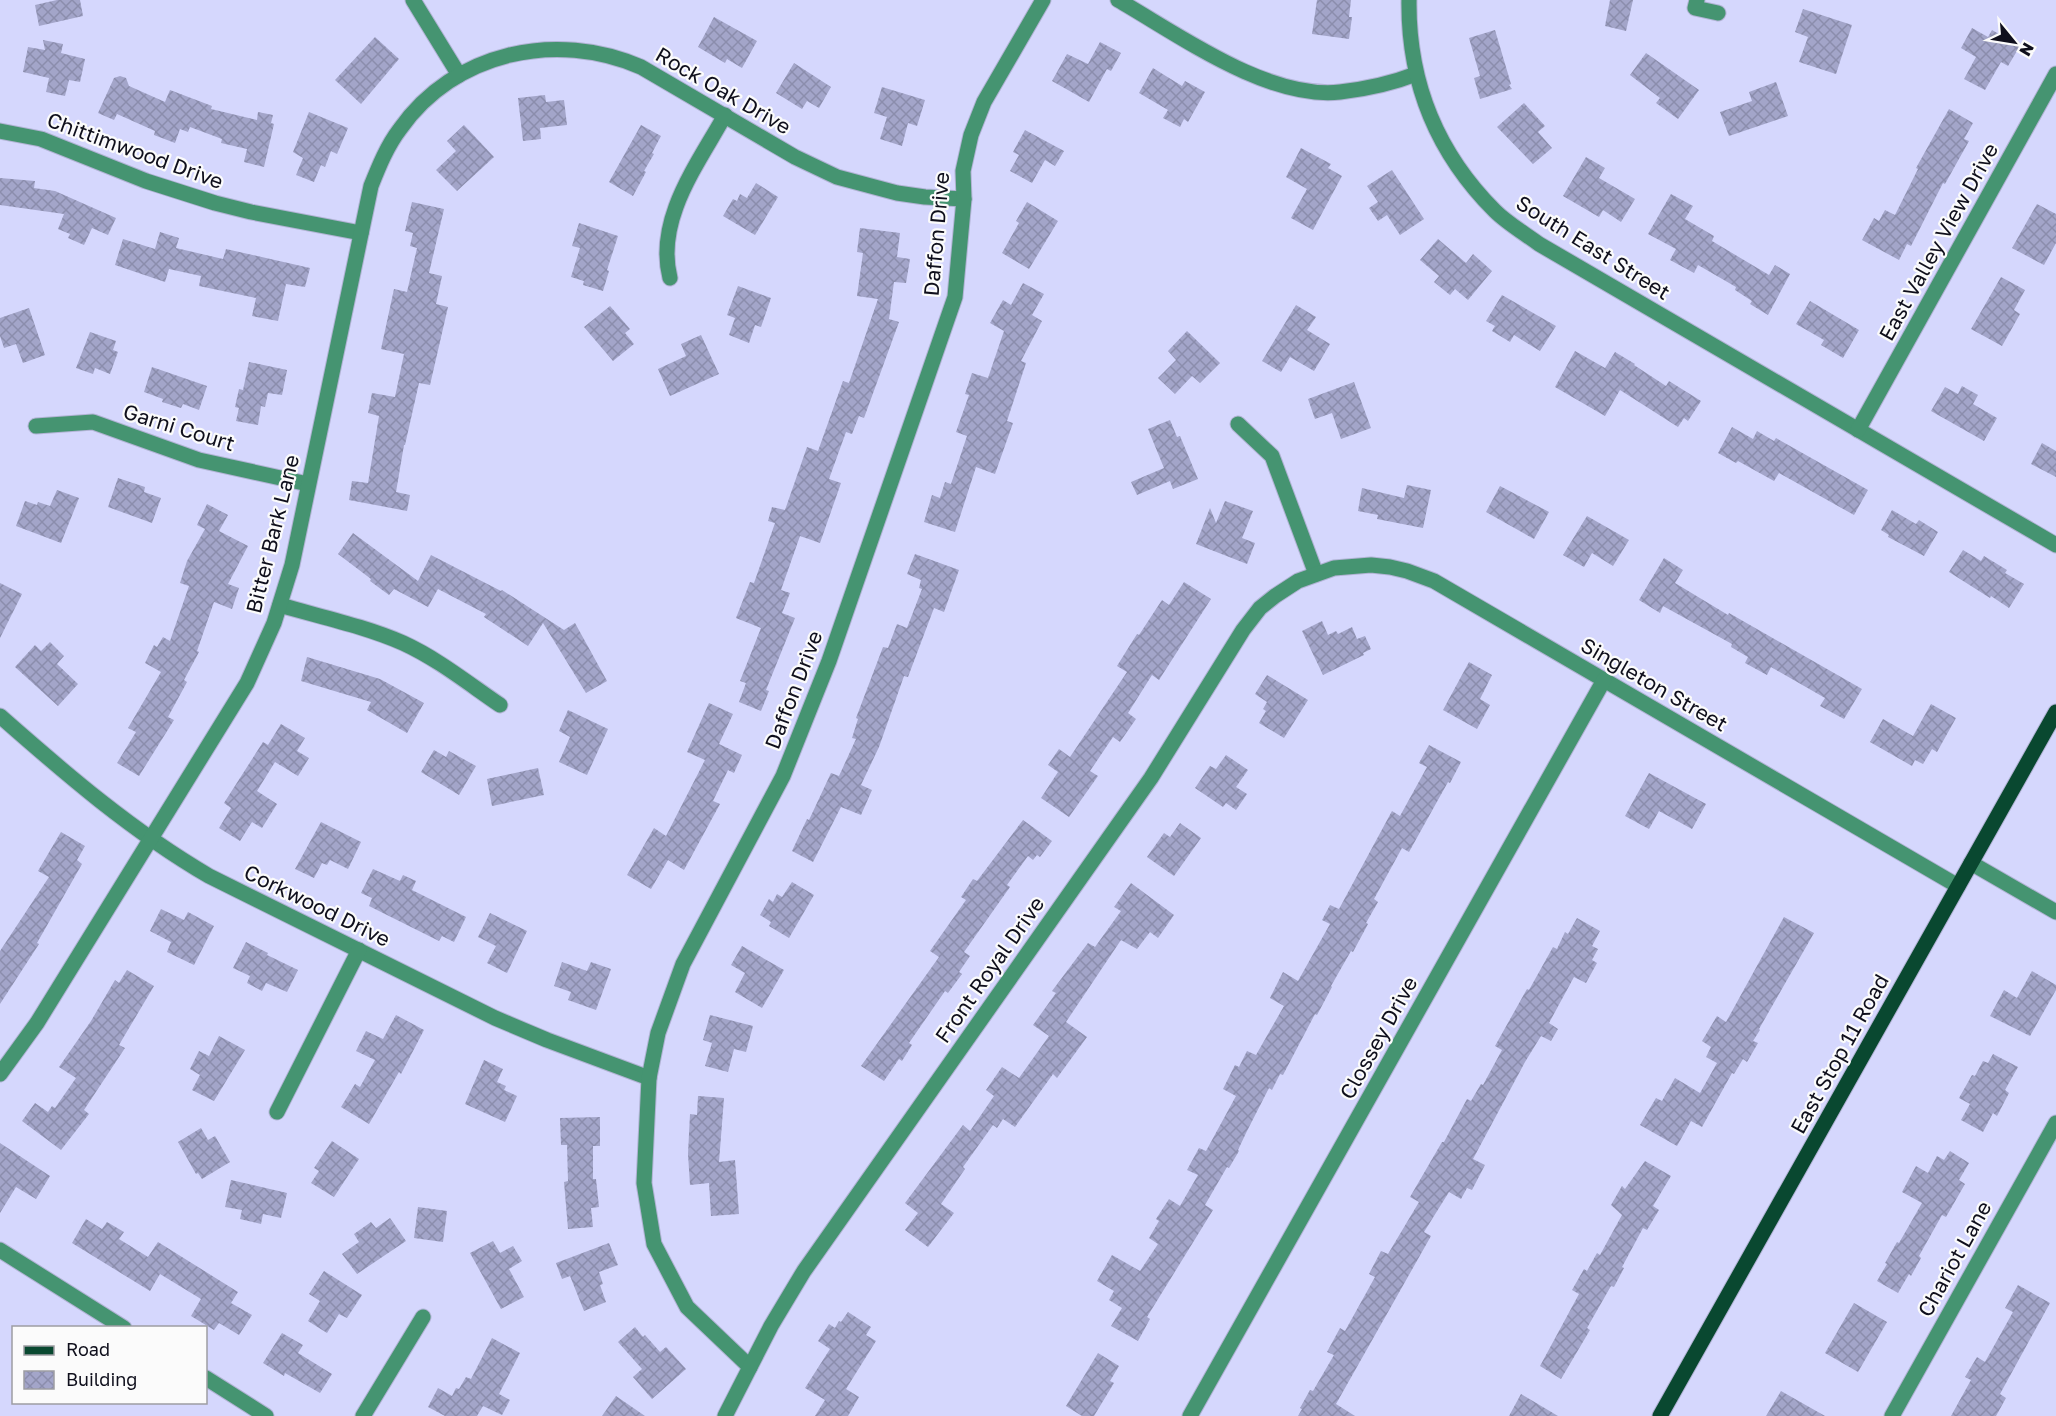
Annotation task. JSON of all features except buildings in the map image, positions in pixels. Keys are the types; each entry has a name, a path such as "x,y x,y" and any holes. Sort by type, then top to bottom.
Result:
{"main road":[{"name":"East Stop 11 Road","path":"1660,1416 2056,712"}],"street":[{"path":"413,0 459,75"},
{"name":"Daffon Drive","path":"750,1367 687,1307 654,1244 644,1183 649,1078 657,1033 683,964 783,776 829,661 955,297 964,198 963,171 971,135 984,102 1043,0"},
{"path":"1118,0 1237,68 1269,82 1304,90 1339,92 1399,80 1416,74"},
{"name":"South East Street","path":"1409,0 1409,30 1416,74 1436,133 1460,172 1496,212 1539,244 2056,545"},
{"path":"1696,0 1695,8 1718,13"},
{"name":"Rock Oak Drive","path":"459,75 485,63 518,53 552,48 588,51 615,57 641,67 795,157 837,177 897,193 925,197 964,198"},
{"name":"Bitter Bark Lane","path":"0,1074 36,1023 151,840 247,683 264,649 292,565 371,186 381,161 399,129 416,108 459,75"},
{"name":"East Valley View Drive","path":"1858,430 2056,75"},
{"path":"670,278 666,263 668,235 676,204 725,116"},
{"name":"Chittimwood Drive","path":"0,131 41,138 137,178 215,203 361,233"},
{"name":"Garni Court","path":"36,426 93,422 199,460 308,484"},
{"path":"1238,424 1272,456 1316,573"},
{"name":"Singleton Street","path":"1316,573 1334,568 1371,565 1399,568 1434,581 1958,886"},
{"name":"Front Royal Drive","path":"724,1416 771,1326 804,1271 1150,778 1243,630 1260,609 1275,596 1298,581 1316,573"},
{"path":"280,605 405,644 435,661 500,705"},
{"name":"Clossey Drive","path":"1190,1416 1604,680"},
{"name":"Corkwood Drive","path":"0,716 98,800 151,840 209,876 520,1030 649,1078"},
{"path":"1971,863 2056,912"},
{"path":"276,1112 358,950"},
{"name":"Chariot Lane","path":"1892,1416 2056,1123"},
{"path":"0,1250 121,1326"},
{"path":"363,1416 423,1317"},
{"path":"207,1379 266,1416"}]}
